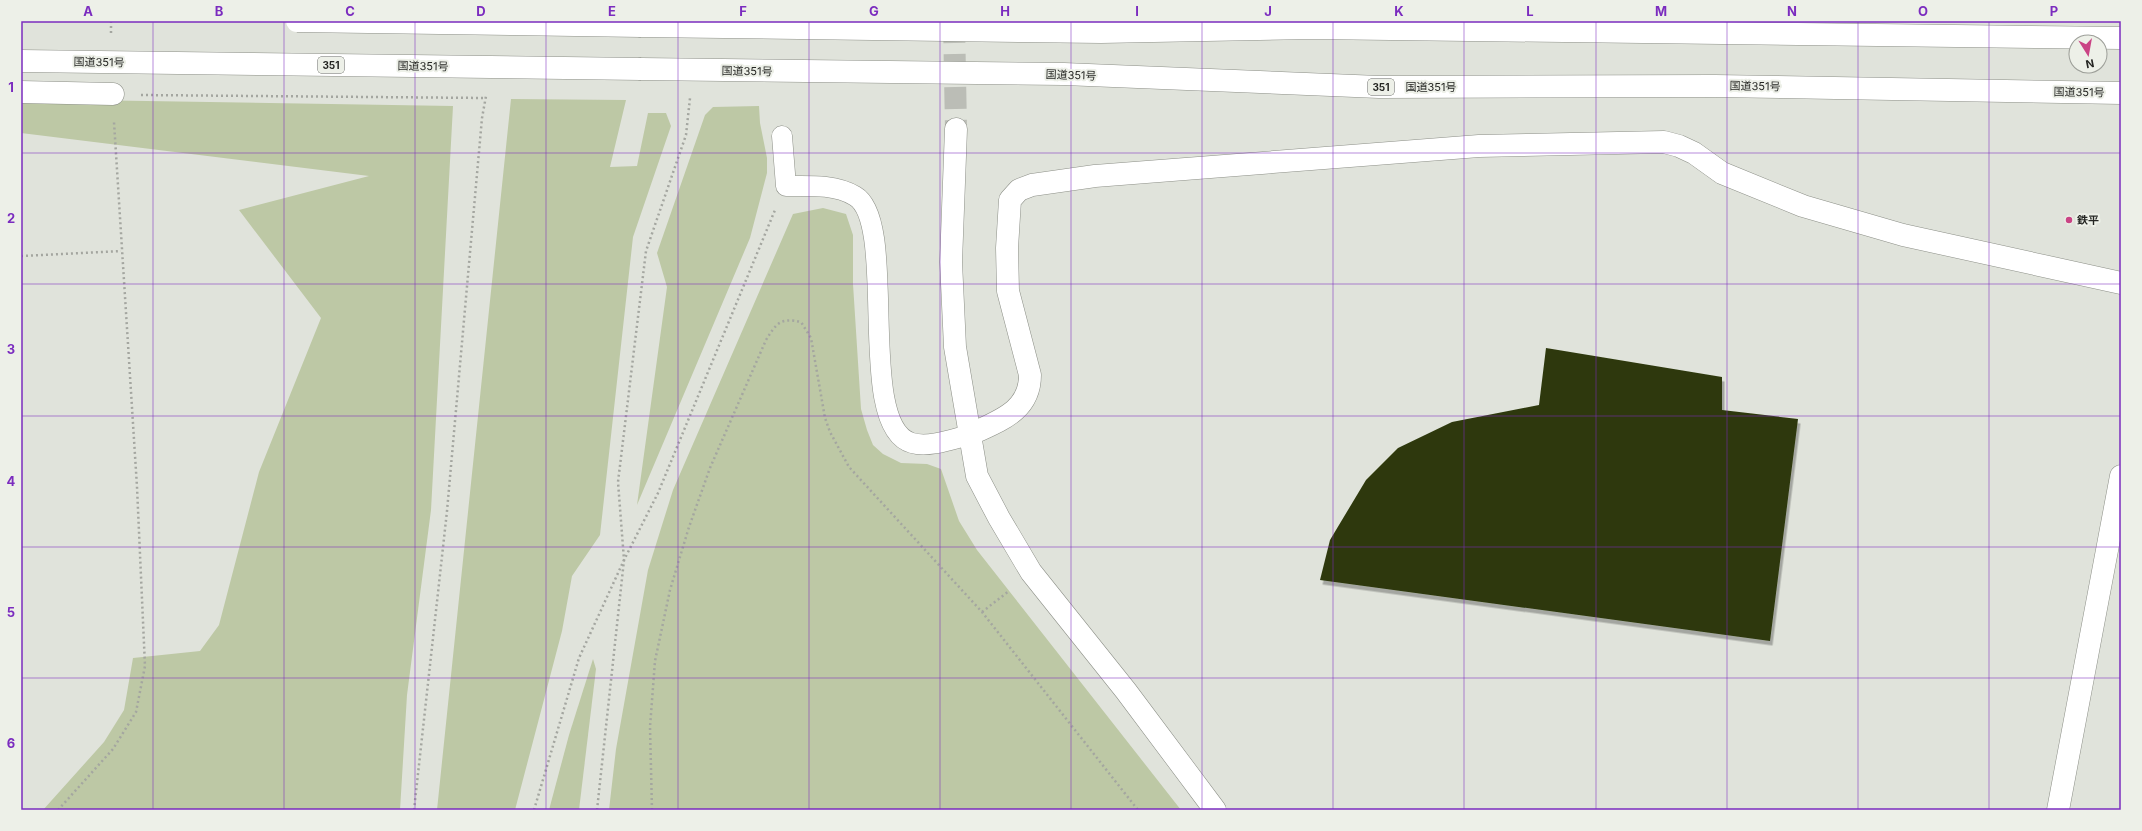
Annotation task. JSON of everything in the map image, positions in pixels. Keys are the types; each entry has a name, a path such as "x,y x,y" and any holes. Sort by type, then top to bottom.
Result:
{"main road":[{"path":"297,21 1101,32 1313,28 2121,38"},
{"path":"1313,28 1389,21"},
{"name":"国道351号","path":"21,61 1064,74 1379,87 1723,86 2121,93"},
{"path":"21,92 113,94"},
{"path":"956,129 951,262 955,347 977,476 999,518 1032,572 1126,691 1215,810"},
{"path":"969,435 1005,417 1022,404 1030,389 1030,375 1008,291 1007,248 1010,200 1019,190 1032,185 1095,176 1479,146 1664,142 1679,146 1694,153 1722,173 1803,206 1903,235 2121,283"},
{"path":"2058,810 2121,476"}],"lane":[{"path":"782,136 786,186 826,187 855,196 868,210 875,237 881,365 886,402 891,424 900,435 912,443 938,443 969,435"}],"path":[{"path":"414,810 447,511 482,118 486,90"},
{"path":"58,810 113,749 136,712 144,666 137,487 121,251 113,94 486,98"},
{"path":"596,810 624,560 618,482 646,251 686,135 690,98"},
{"path":"534,810 579,658 624,560 658,493 786,186"},
{"path":"21,256 121,251"},
{"path":"652,810 650,727 656,661 670,590 689,527 710,468 766,340 775,326 784,320 801,322 811,338 825,418 830,432 849,467 982,612 1138,810"},
{"path":"982,612 1032,572"}],"green space":[{"path":"21,99 453,106 431,510 407,695 400,810 43,810 104,742 124,710 133,658 200,651 219,625 259,472 321,318 239,210 369,176 21,133"},
{"path":"511,99 626,100 610,167 637,166 648,113 666,113 671,126 633,237 600,535 572,576 562,631 515,810 437,810"},
{"path":"759,106 760,123 767,158 767,173 750,238 637,505 667,287 657,253 705,115 713,107"},
{"path":"823,208 846,214 853,235 853,284 861,409 873,445 883,454 901,463 927,464 941,469 959,521 977,550 1181,810 609,810 616,749 648,570 673,490 793,214"},
{"path":"593,659 596,669 579,810 549,810 569,735"}],"building":[{"path":"1546,348 1722,377 1722,410 1798,419 1770,641 1320,580 1330,540 1366,480 1398,448 1452,422 1539,405"}],"tunnel":[{"path":"954,21 956,129"}],"place":[{"name":"鉄平","path":"2069,220"}]}
